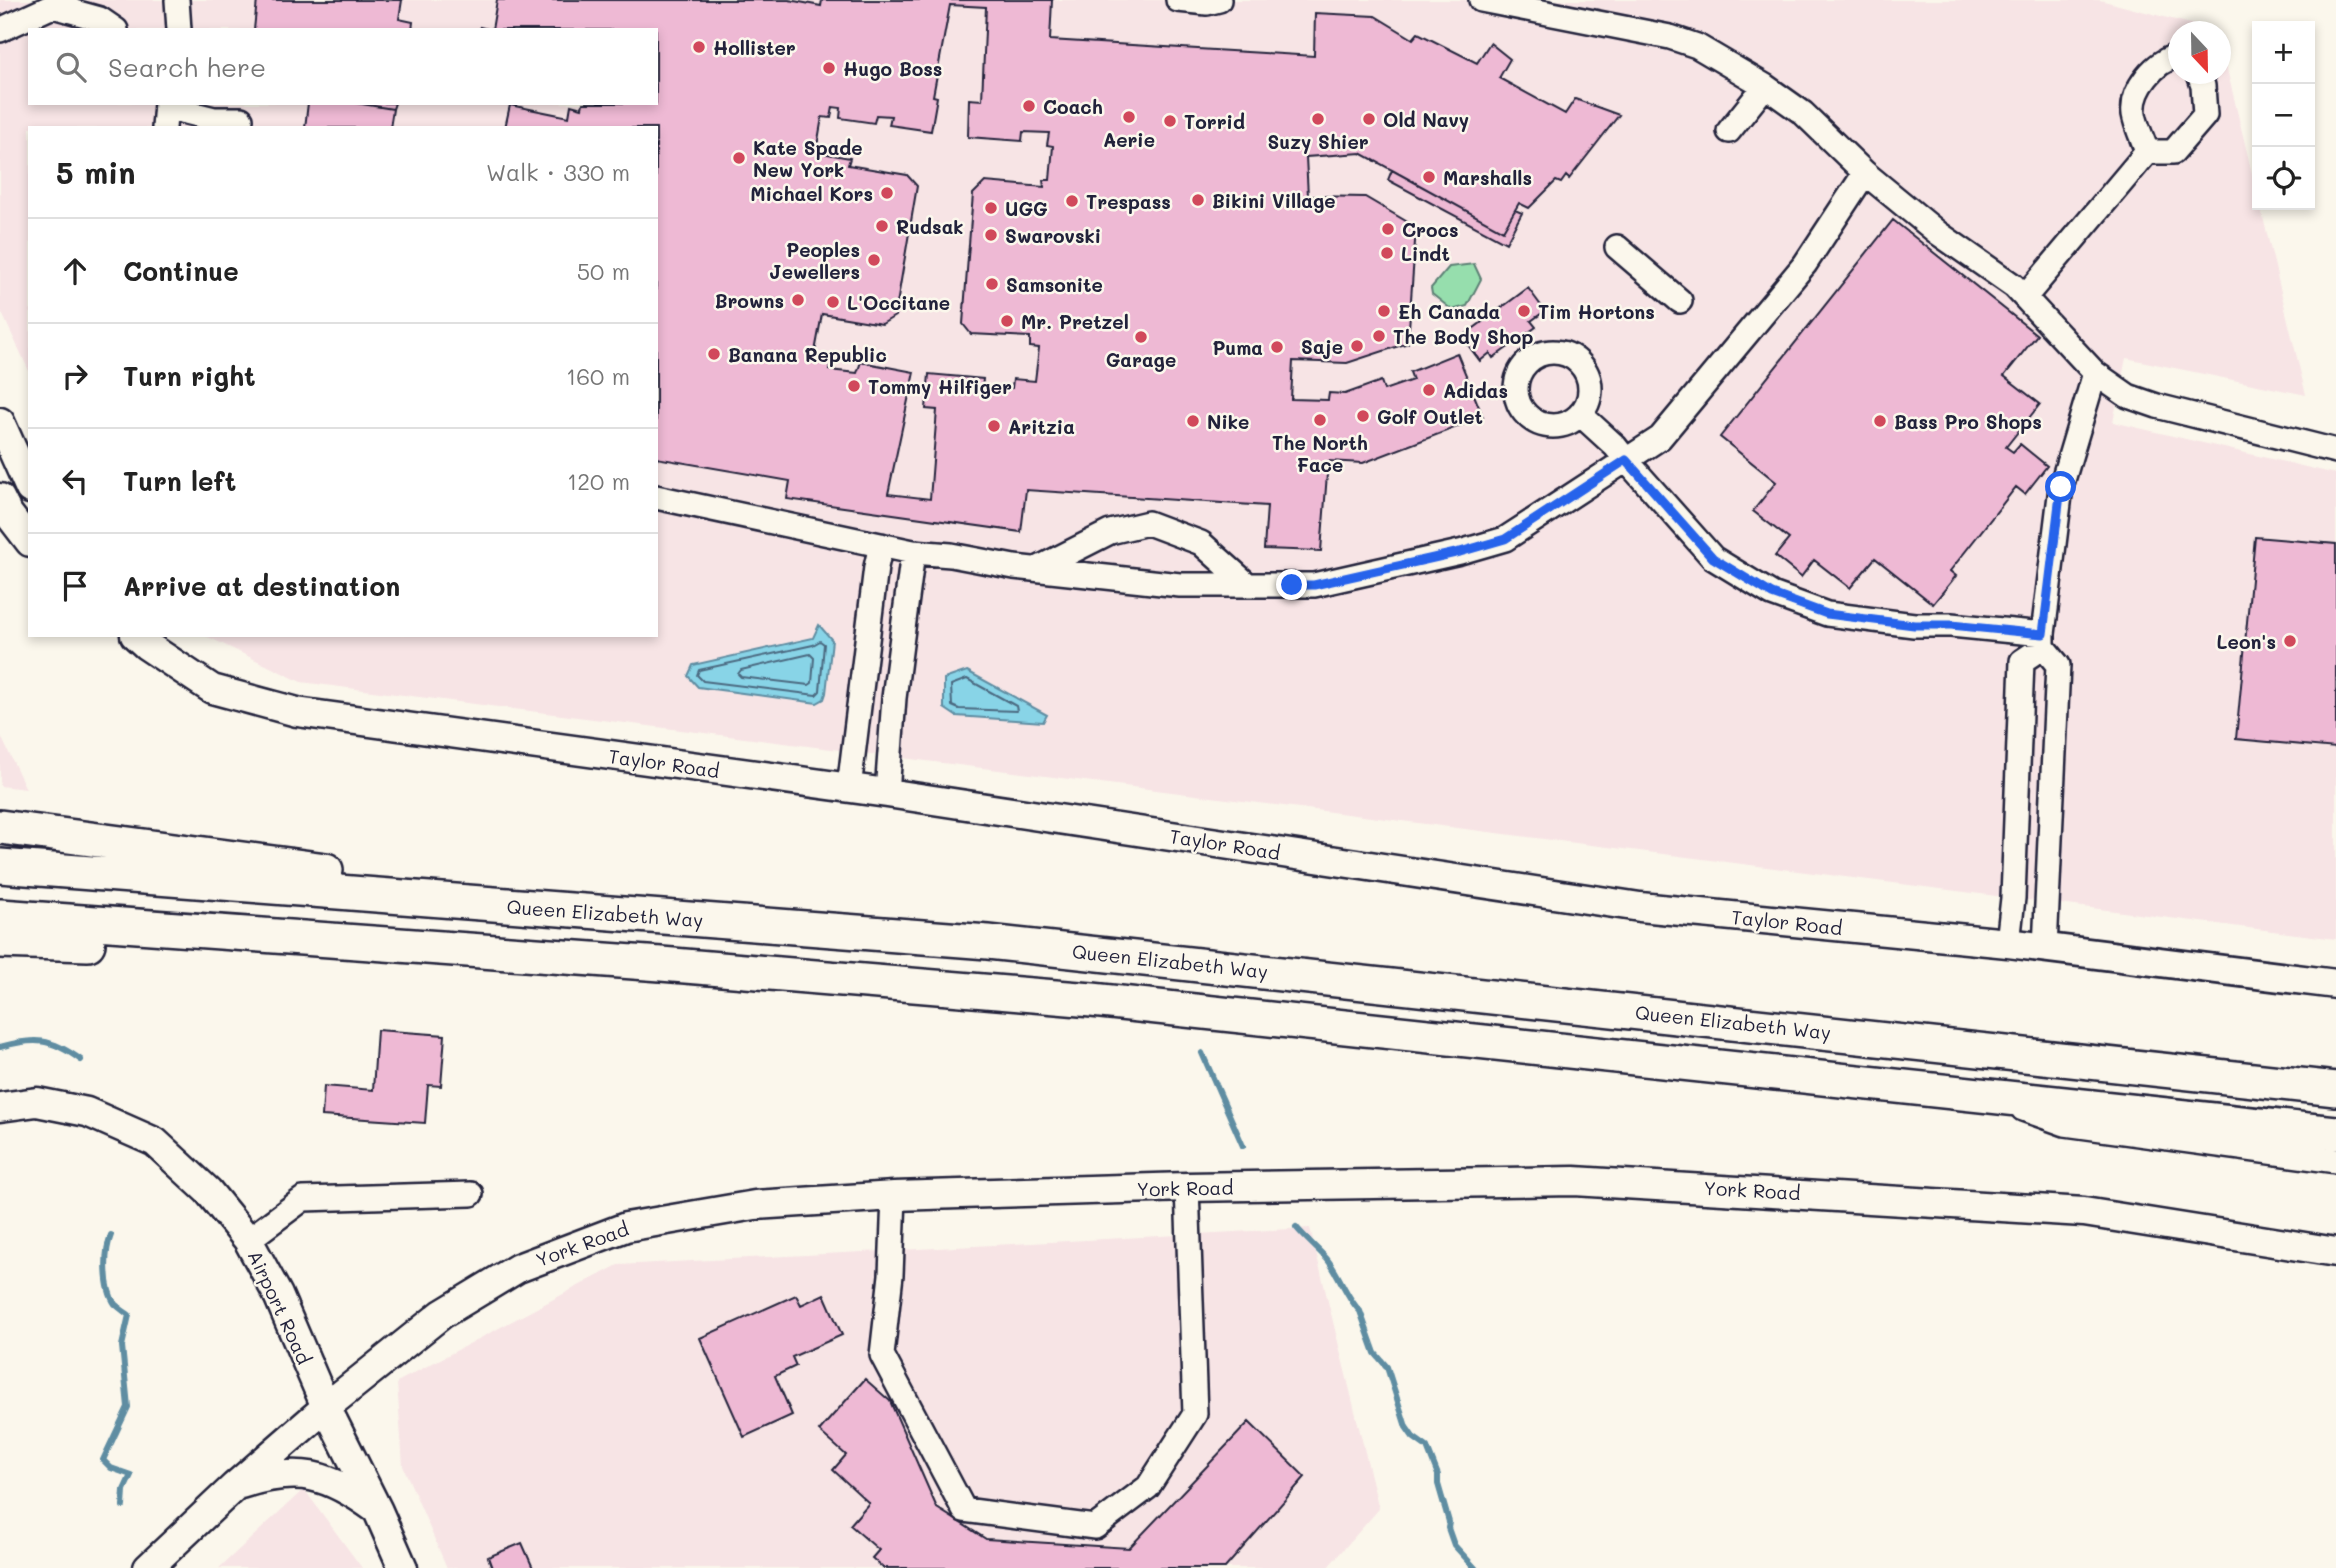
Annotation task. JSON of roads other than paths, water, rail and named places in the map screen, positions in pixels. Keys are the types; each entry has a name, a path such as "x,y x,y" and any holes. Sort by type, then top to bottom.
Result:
{"highway":[{"path":"0,827 707,920"},
{"name":"Queen Elizabeth Way","path":"0,866 1002,943 2336,1089"},
{"path":"0,916 661,964 1093,1000 2336,1133"},
{"path":"0,941 661,964"}],"main road":[{"path":"0,422 28,485"},
{"path":"0,498 28,539"},
{"name":"Taylor Road","path":"137,637 212,689 297,712 887,793 1640,907 2008,943 2336,984"},
{"name":"Airport Road","path":"0,1107 37,1102 88,1112 155,1142 208,1191 248,1240 278,1295 326,1407 403,1568"},
{"name":"York Road","path":"148,1568 235,1486 326,1407 442,1314 518,1268 626,1227 755,1205 894,1196 1187,1187 1574,1181 2084,1212 2336,1252"},
{"path":"235,1486 272,1475 311,1475 347,1488 378,1511"}],"street":[{"path":"177,0 178,28"},
{"path":"1178,0 1207,3 1219,0"},
{"path":"1480,0 1670,37 1697,46 1765,86 1803,113 1865,173 1938,233 2014,286 2095,373 2129,396 2157,406 2336,451"},
{"path":"0,30 60,3 100,19 113,28"},
{"path":"2147,152 2134,112 2137,91 2157,65 2168,60"},
{"path":"2025,297 2147,152 2173,152 2205,114 2202,84"},
{"path":"1729,131 1765,86"},
{"path":"165,113 214,119 241,119"},
{"path":"658,497 914,552 1180,585 1314,585 1460,552 1505,539 1660,438 1805,264 1865,173"},
{"path":"1617,247 1680,301"},
{"path":"2045,948 2058,665 2043,641 2061,487 2095,373"},
{"path":"1580,414 1615,446 1713,558 1772,594 1827,614 1914,625 1951,625 2043,641"},
{"path":"1037,569 1110,532 1149,523 1201,543 1248,585"},
{"path":"849,789 876,566 881,545"},
{"path":"887,793 894,698 914,552"},
{"path":"2008,943 2013,898 2022,661 2043,641"},
{"path":"1987,1095 2065,1124 2336,1161"},
{"path":"894,1196 891,1275 882,1355 964,1510 1095,1527 1148,1487 1195,1414 1187,1187"},
{"path":"248,1240 303,1199 471,1195"}],"water":[{"path":"819,625 832,640 826,693 824,699 817,703 698,687 688,676 693,665 813,638"},
{"path":"967,671 1047,715 1043,722 956,716 944,708 944,679"}],"waterway":[{"path":"0,1047 23,1042 42,1042 61,1047 81,1060"},
{"path":"1202,1053 1243,1146"},
{"path":"1296,1227 1327,1259 1360,1311 1375,1353 1387,1367 1406,1427 1413,1437 1427,1447 1438,1475 1454,1545 1475,1568"},
{"path":"111,1235 106,1260 109,1289 115,1304 129,1315 122,1346 128,1407 103,1460 111,1468 131,1475 124,1490 123,1506"}],"place":[{"name":"Hollister","path":"699,47"},
{"name":"Hugo Boss","path":"829,68"},
{"name":"Coach","path":"1029,106"},
{"name":"Aerie","path":"1129,117"},
{"name":"Suzy Shier","path":"1318,119"},
{"name":"Old Navy","path":"1369,119"},
{"name":"Torrid","path":"1170,121"},
{"name":"Kate Spade New York","path":"739,158"},
{"name":"Marshalls","path":"1429,177"},
{"name":"Michael Kors","path":"887,193"},
{"name":"Bikini Village","path":"1198,200"},
{"name":"Trespass","path":"1072,201"},
{"name":"UGG","path":"991,208"},
{"name":"Rudsak","path":"882,226"},
{"name":"Crocs","path":"1388,229"},
{"name":"Swarovski","path":"991,235"},
{"name":"Lindt","path":"1387,253"},
{"name":"Peoples Jewellers","path":"874,260"},
{"name":"Samsonite","path":"992,284"},
{"name":"Browns","path":"798,300"},
{"name":"L'Occitane","path":"833,302"},
{"name":"Eh Canada","path":"1384,311"},
{"name":"Tim Hortons","path":"1524,311"},
{"name":"Mr. Pretzel","path":"1007,321"},
{"name":"The Body Shop","path":"1379,336"},
{"name":"Garage","path":"1141,337"},
{"name":"Saje","path":"1357,346"},
{"name":"Puma","path":"1277,347"},
{"name":"Banana Republic","path":"714,354"},
{"name":"Tommy Hilfiger","path":"854,386"},
{"name":"Adidas","path":"1429,390"},
{"name":"Golf Outlet","path":"1363,416"},
{"name":"The North Face","path":"1320,420"},
{"name":"Nike","path":"1193,421"},
{"name":"Bass Pro Shops","path":"1880,421"},
{"name":"Aritzia","path":"994,426"},
{"name":"Leon's","path":"2290,641"}]}
